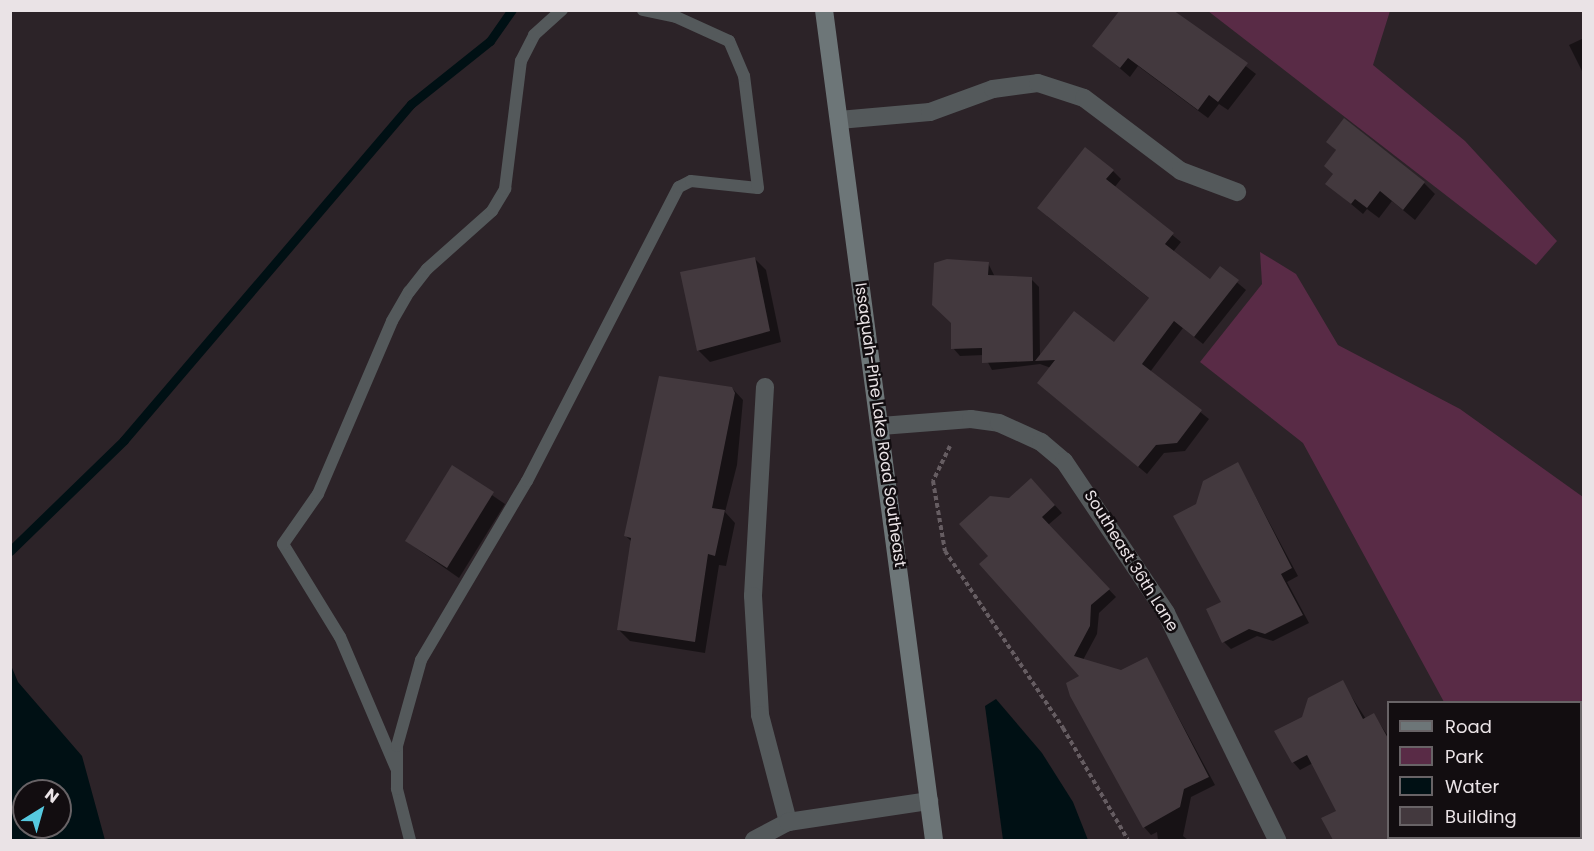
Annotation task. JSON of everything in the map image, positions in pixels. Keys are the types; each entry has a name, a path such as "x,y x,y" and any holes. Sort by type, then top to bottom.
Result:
{"main road":[{"name":"Issaquah-Pine Lake Road Southeast","path":"824,10 881,426 934,840"}],"street":[{"path":"839,120 930,112 993,89 1038,83 1084,98 1181,171 1237,192"},
{"path":"765,387 754,608 760,715 788,822"},
{"name":"Southeast 36th Lane","path":"881,426 971,419 1017,429 1041,442 1085,485 1166,613 1277,840"},
{"path":"754,840 788,822 929,801"}],"lane":[{"path":"397,769 340,636 283,544 318,494 392,321 409,292 492,211 505,189 521,61 534,35 562,10"},
{"path":"410,840 397,769 397,746 421,660 527,481 679,187 691,182 758,188 744,75 729,41 676,17 643,10"}],"path":[{"path":"971,419 945,452 933,481 945,551 1063,728 1128,840"}],"green space":[{"path":"1208,11 1390,11 1373,65 1465,141 1557,241 1536,265"},
{"path":"1260,252 1296,274 1338,345 1460,409 1583,497 1583,840 1468,840 1582,839 1582,701 1443,701 1303,443 1200,362 1262,284"}],"water":[{"path":"10,663 18,682 82,756 105,840 11,840"},
{"path":"996,699 1042,753 1073,802 1088,840 1003,840 985,706"}],"building":[{"path":"1120,10 1173,10 1248,63 1218,102 1209,95 1198,110 1128,58 1120,68 1092,46"},
{"path":"1344,118 1425,182 1403,210 1380,191 1367,208 1355,199 1351,204 1325,184 1333,174 1324,166 1336,150 1326,142"},
{"path":"1085,147 1114,170 1106,179 1174,233 1165,244 1210,279 1220,266 1239,280 1194,337 1174,321 1142,364 1202,410 1177,443 1156,445 1138,467 1037,383 1055,360 1035,361 1074,311 1114,342 1149,298 1037,208"},
{"path":"755,257 770,331 697,351 680,272"},
{"path":"947,259 989,262 988,275 1032,277 1033,361 982,363 982,348 951,349 951,323 932,305 934,263"},
{"path":"659,376 732,387 735,393 712,508 725,510 715,556 708,554 695,642 617,630 631,538 624,536"},
{"path":"1238,462 1292,568 1281,574 1303,615 1265,634 1249,629 1222,643 1206,609 1221,602 1173,516 1196,504 1203,481"},
{"path":"452,465 494,492 447,568 405,541"},
{"path":"1031,478 1055,505 1042,517 1110,589 1091,605 1090,626 1074,656 1121,670 1147,657 1209,777 1184,789 1180,807 1143,828 1070,696 1066,683 1079,676 979,564 988,556 959,524 990,496 1009,498"},
{"path":"1343,680 1363,719 1374,713 1387,736 1387,839 1389,840 1333,840 1321,818 1336,811 1307,755 1292,763 1274,731 1302,717 1308,698"}],"waterway":[{"path":"10,551 124,440 411,104 490,41 512,10"}]}
